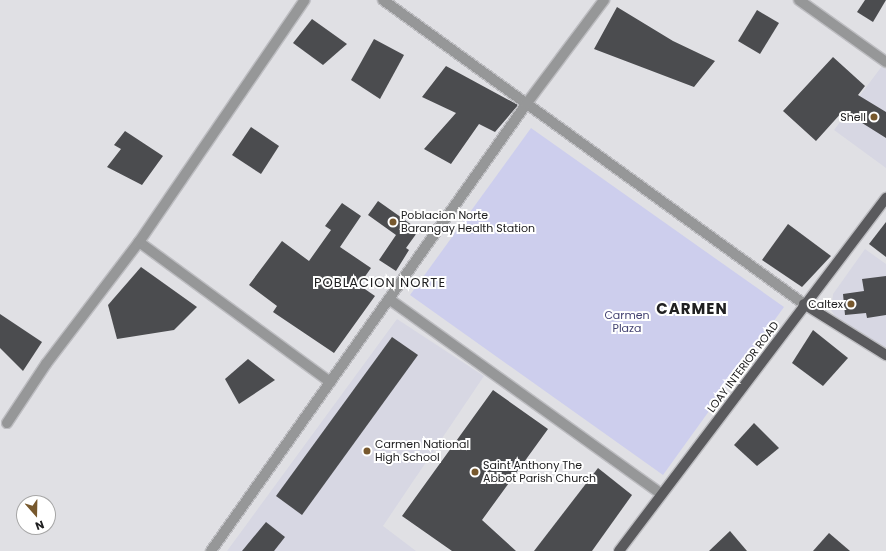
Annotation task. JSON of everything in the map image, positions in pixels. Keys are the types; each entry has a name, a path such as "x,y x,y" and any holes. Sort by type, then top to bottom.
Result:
{"main road":[{"name":"LOAY INTERIOR ROAD","path":"619,551 804,304 886,198"},
{"path":"804,304 886,356"}],"street":[{"path":"7,423 46,364 139,242 305,0"},
{"path":"383,0 804,304"},
{"path":"211,551 527,103 604,0"},
{"path":"799,0 886,62"},
{"path":"139,242 330,382"},
{"path":"389,300 661,494"}],"shaded area":[{"path":"882,66 886,69 886,168 834,130"},
{"path":"865,249 886,264 886,346 884,349 837,319 831,310 833,294"},
{"name":"Carmen National High School","path":"397,319 484,376 383,526 416,551 227,551"}],"green space":[{"name":"Carmen Plaza","path":"531,128 784,307 663,475 410,295"}],"building":[{"path":"865,0 886,0 873,22 857,12"},
{"path":"617,7 673,41 715,61 694,87 594,49"},
{"path":"757,10 779,23 760,54 738,41"},
{"path":"312,19 347,44 323,65 293,43"},
{"path":"374,39 404,55 380,99 351,80"},
{"path":"833,57 865,86 858,95 886,112 886,138 843,111 816,141 783,111"},
{"path":"446,66 518,105 495,132 479,124 451,164 424,149 456,113 422,97"},
{"path":"251,127 279,146 261,174 232,155"},
{"path":"125,131 163,156 142,185 107,167 121,149 114,145"},
{"name":"Poblacion Norte Barangay Health Station","path":"378,201 419,230 406,248 409,250 396,271 379,260 396,235 368,215"},
{"path":"342,203 361,216 340,247 371,268 359,285 375,296 334,353 273,312 277,306 249,285 282,241 309,261 331,230 325,226"},
{"path":"886,222 886,257 869,244"},
{"path":"788,224 831,256 802,287 762,260"},
{"path":"141,267 197,307 174,330 117,339 108,305"},
{"path":"886,276 886,315 867,318 866,313 845,315 843,294 864,291 862,279"},
{"path":"0,314 42,342 23,371 0,348"},
{"path":"813,330 848,358 823,386 792,363"},
{"path":"392,337 418,355 302,515 276,496"},
{"path":"248,359 275,380 239,404 225,379"},
{"name":"Saint Anthony The Abbot Parish Church","path":"493,390 548,429 482,520 516,551 452,551 402,516"},
{"path":"754,423 779,448 757,466 734,445"},
{"path":"598,468 632,495 592,551 534,551"},
{"path":"266,522 285,537 274,551 242,551"},
{"path":"730,531 747,551 709,551"},
{"path":"829,533 850,551 813,551"}],"place":[{"name":"Shell","path":"874,117"},
{"name":"Poblacion Norte Barangay Health Station","path":"393,222"},
{"name":"Caltex","path":"851,304"},
{"name":"Carmen National High School","path":"367,451"},
{"name":"Saint Anthony The Abbot Parish Church","path":"475,472"}],"district":[{"name":"POBLACION NORTE","path":"380,283"},
{"name":"CARMEN","path":"692,309"}]}
